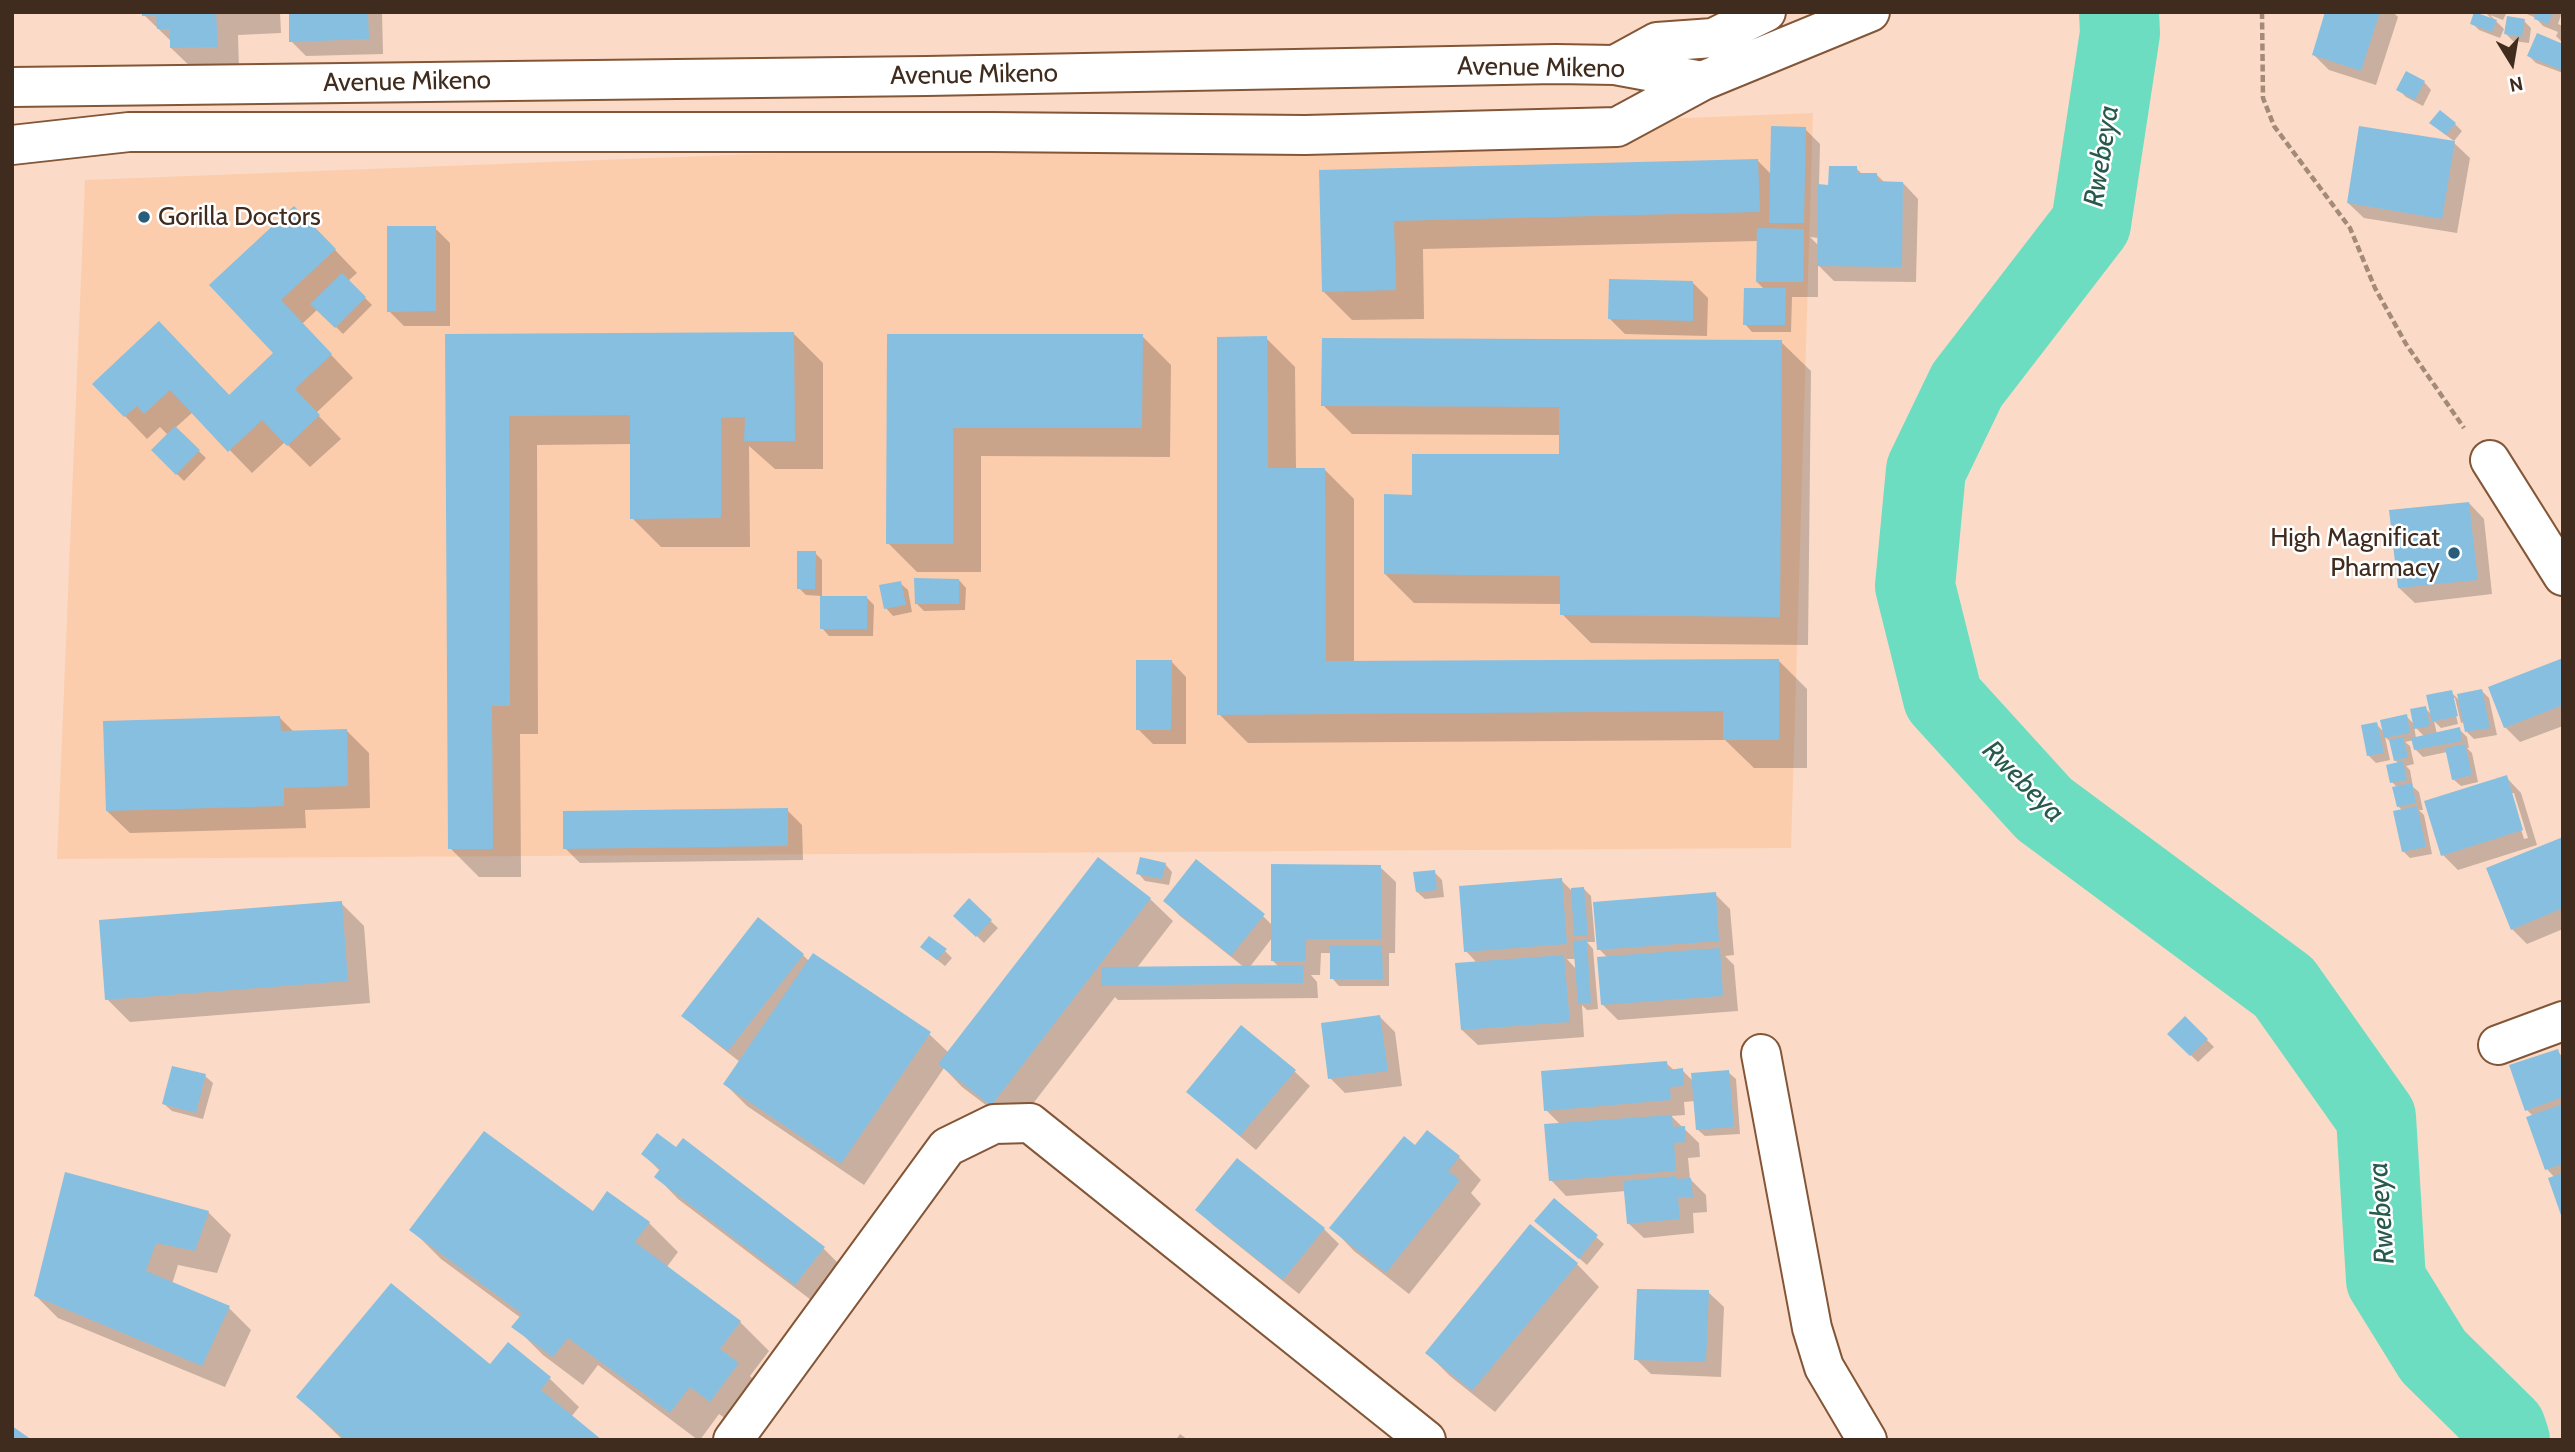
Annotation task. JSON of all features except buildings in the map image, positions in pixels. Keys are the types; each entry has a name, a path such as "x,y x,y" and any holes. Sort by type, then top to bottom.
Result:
{"street":[{"path":"1615,65 1657,42 1713,38 1766,12"},
{"path":"1702,81 1870,12"},
{"name":"Avenue Mikeno","path":"12,87 1615,65 1702,81"},
{"name":"Avenue Mikeno","path":"12,145 129,132 1006,132 1305,135 1575,129 1617,127 1702,81"},
{"path":"2490,460 2563,576"},
{"path":"2498,1045 2563,1021"},
{"path":"1761,1054 1812,1328 1824,1367 1867,1440"},
{"path":"733,1440 947,1147 994,1124 1030,1123 1426,1440"}],"path":[{"path":"2262,12 2263,98 2274,126 2350,228 2375,288 2406,344 2461,425 2490,460"}],"shaded area":[{"path":"1813,113 1791,848 57,859 85,180"}],"waterway":[{"name":"Rwebeya","path":"2119,12 2120,33 2091,224 1967,385 1926,470 1915,586 1943,698 2044,809 2284,987 2376,1117 2386,1280 2433,1356 2506,1428 2510,1440"}],"place":[{"name":"Gorilla Doctors","path":"144,217"},
{"name":"High Magnificat Pharmacy","path":"2454,553"}]}
